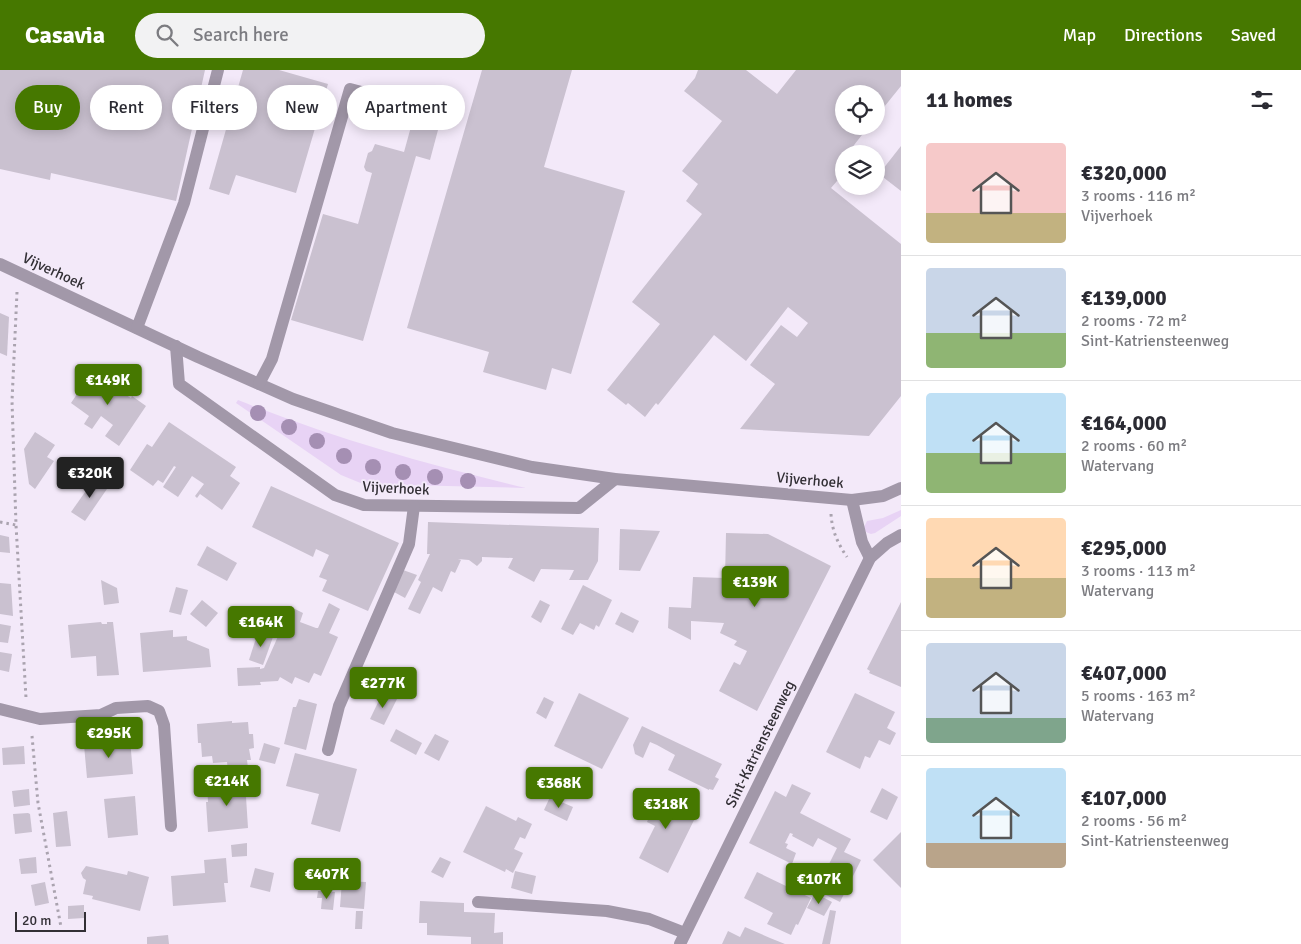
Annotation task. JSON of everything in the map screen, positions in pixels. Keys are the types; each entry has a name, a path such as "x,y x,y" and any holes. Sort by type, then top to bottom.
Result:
{"street":[{"path":"137,328 184,203 218,70"},
{"path":"259,384 272,359 347,99"},
{"name":"Vijverhoek","path":"0,264 293,399 392,433 532,466 615,479 852,500"},
{"name":"Vijverhoek","path":"176,346 180,384 335,495 364,505 579,508 615,479"},
{"path":"870,558 862,542 852,500 883,496 901,488"},
{"path":"328,750 339,706 410,544 414,506"},
{"name":"Sint-Katriensteenweg","path":"682,938 870,558 887,543 901,535"},
{"path":"0,708 40,720 101,715 116,708 148,706 159,711 164,725 171,826"},
{"path":"478,902 607,911 649,919 682,938"}],"path":[{"path":"18,272 12,401 16,525 27,704 32,732 38,803 61,926"},
{"path":"0,522 16,525"}],"shaded area":[{"path":"238,400 309,427 380,450 526,488 363,484 341,475 236,403"},
{"path":"901,510 901,516 875,533 866,532 864,527 867,521 883,518"}],"building":[{"path":"0,70 205,70 202,85 172,85 172,130 192,130 176,201 51,173 50,180 0,169"},
{"path":"243,70 279,70 328,84 267,85 267,130 314,130 296,193 236,175 229,195 209,189 226,130 257,130 257,85 239,85"},
{"path":"482,70 572,70 544,167 625,191 571,374 552,368 546,390 483,372 489,352 407,328"},
{"path":"698,70 746,70 777,94 796,70 901,70 901,86 885,106 885,85 835,85 835,135 862,135 854,145 835,145 835,183 831,188 835,191 835,195 840,195 901,244 901,396 869,436 740,429 775,384 750,365 781,325 797,337 808,323 788,307 746,361 714,335 658,405 656,403 645,417 628,403 626,405 607,390 660,324 632,302 702,214 686,201 698,184 682,171 722,121 684,91 695,78"},
{"path":"410,130 438,130 430,160 416,156 363,341 291,320 323,214 358,224 372,173 366,171 364,167 368,153 372,151 375,144 404,152"},
{"path":"901,146 901,191 885,179 885,166"},
{"path":"0,313 9,317 7,356 0,353"},
{"path":"93,370 124,391 123,393 131,398 132,396 146,406 119,446 105,436 113,425 101,416 92,429 84,424 89,416 71,403"},
{"path":"169,422 236,467 230,476 240,483 222,510 200,494 197,498 195,496 204,484 192,476 178,497 163,487 176,467 174,466 163,483 158,480 153,486 130,470 147,444 152,447"},
{"path":"35,432 55,445 47,457 54,461 35,489 29,484 24,449"},
{"path":"95,478 109,486 85,521 71,512"},
{"path":"271,486 399,543 368,611 322,591 327,580 319,577 329,555 316,549 313,557 252,527"},
{"path":"428,522 599,528 598,561 588,580 569,580 574,570 541,569 534,582 508,568 513,558 482,557 482,561 477,566 469,560 458,559 461,560 455,573 451,571 442,592 433,587 420,614 408,609 421,582 418,580 430,554 427,554"},
{"path":"620,529 660,531 640,571 619,570"},
{"path":"726,533 768,534 831,566 757,711 719,691 734,662 740,665 747,651 734,645 737,641 720,633 724,623 691,621 691,640 668,628 669,607 691,608 693,577 725,578"},
{"path":"0,535 9,537 10,553 0,552"},
{"path":"207,546 237,563 227,581 197,565"},
{"path":"403,570 417,575 405,598 394,592"},
{"path":"101,580 117,588 119,603 104,605"},
{"path":"0,583 11,584 13,616 0,614"},
{"path":"583,585 612,600 599,627 596,625 594,630 580,623 573,635 561,629"},
{"path":"176,587 188,590 181,615 169,612"},
{"path":"202,600 218,613 206,627 190,614"},
{"path":"540,600 550,605 541,623 531,617"},
{"path":"901,602 901,687 869,673 870,671 867,669"},
{"path":"329,603 340,609 329,633 338,637 321,676 314,673 309,683 295,677 292,684 280,677 278,681 260,682 261,685 238,686 237,668 264,668 291,607 303,613 300,622 318,628"},
{"path":"621,612 639,621 633,633 615,624"},
{"path":"101,622 102,624 107,624 107,622 113,622 119,675 97,676 96,656 71,658 68,625"},
{"path":"0,624 11,626 8,643 0,642"},
{"path":"173,630 173,637 187,636 187,640 209,649 211,667 143,672 140,633"},
{"path":"258,632 273,637 263,665 249,660"},
{"path":"0,652 12,654 9,672 0,670"},
{"path":"383,692 397,699 384,725 370,719"},
{"path":"579,693 629,718 602,769 554,746"},
{"path":"855,693 895,712 887,728 896,733 890,745 879,740 870,758 865,756 860,769 826,752"},
{"path":"544,697 554,702 546,719 536,713"},
{"path":"299,699 317,704 306,750 284,744 293,707 296,707"},
{"path":"232,721 232,723 248,722 249,734 253,734 254,748 249,749 251,760 247,760 248,768 228,770 227,762 213,763 212,756 202,757 201,743 198,743 197,724"},
{"path":"642,726 722,764 715,777 719,779 713,790 709,790 668,770 675,755 657,745 650,742 643,758 635,754 633,745"},
{"path":"396,729 422,743 416,755 390,741"},
{"path":"435,734 449,741 439,761 424,753"},
{"path":"130,739 133,774 87,778 84,745"},
{"path":"264,743 280,748 275,764 259,760"},
{"path":"24,746 25,764 3,765 2,748"},
{"path":"295,753 357,769 340,832 311,824 319,794 286,786"},
{"path":"245,781 248,828 208,832 207,784"},
{"path":"792,784 811,793 800,813 851,839 844,852 861,860 840,902 816,890 837,848 818,838 813,847 792,836 793,834 790,833 785,843 788,844 786,848 796,853 792,864 749,843 775,791 786,797"},
{"path":"882,788 898,797 887,820 870,812"},
{"path":"29,789 30,805 14,807 12,791"},
{"path":"651,789 698,812 668,873 639,858 655,826 647,822 652,810 643,806"},
{"path":"135,796 138,835 108,838 104,799"},
{"path":"550,797 573,807 567,821 544,810"},
{"path":"486,806 516,821 518,817 532,824 525,839 520,837 514,849 523,853 513,873 506,869 505,872 463,852"},
{"path":"67,811 71,846 56,847 53,813"},
{"path":"13,814 30,814 32,832 15,834"},
{"path":"901,832 901,888 873,860"},
{"path":"247,843 247,856 232,857 231,845"},
{"path":"36,857 37,873 21,874 19,859"},
{"path":"440,857 451,862 443,878 431,872"},
{"path":"226,858 228,883 224,883 226,902 173,906 171,876 205,873 204,860"},
{"path":"86,866 127,875 128,871 149,877 140,911 92,899 93,896 83,894 86,880 81,873"},
{"path":"255,868 274,873 270,892 250,887"},
{"path":"515,871 536,876 532,894 511,888"},
{"path":"757,872 811,898 791,935 767,924 773,913 744,898"},
{"path":"342,881 366,882 364,909 340,907"},
{"path":"45,882 49,903 35,906 31,885"},
{"path":"318,891 335,892 333,910 321,909 322,898 317,898"},
{"path":"815,893 832,902 824,916 807,908"},
{"path":"420,901 464,903 464,912 495,913 494,933 503,932 503,944 471,944 471,937 427,935 427,923 419,923"},
{"path":"84,905 84,918 68,919 68,906"},
{"path":"830,910 836,911 830,944 822,944"},
{"path":"356,911 363,911 362,929 355,929"},
{"path":"745,927 785,944 722,944 728,931 740,937"},
{"path":"168,935 169,944 147,944 147,937"}]}
